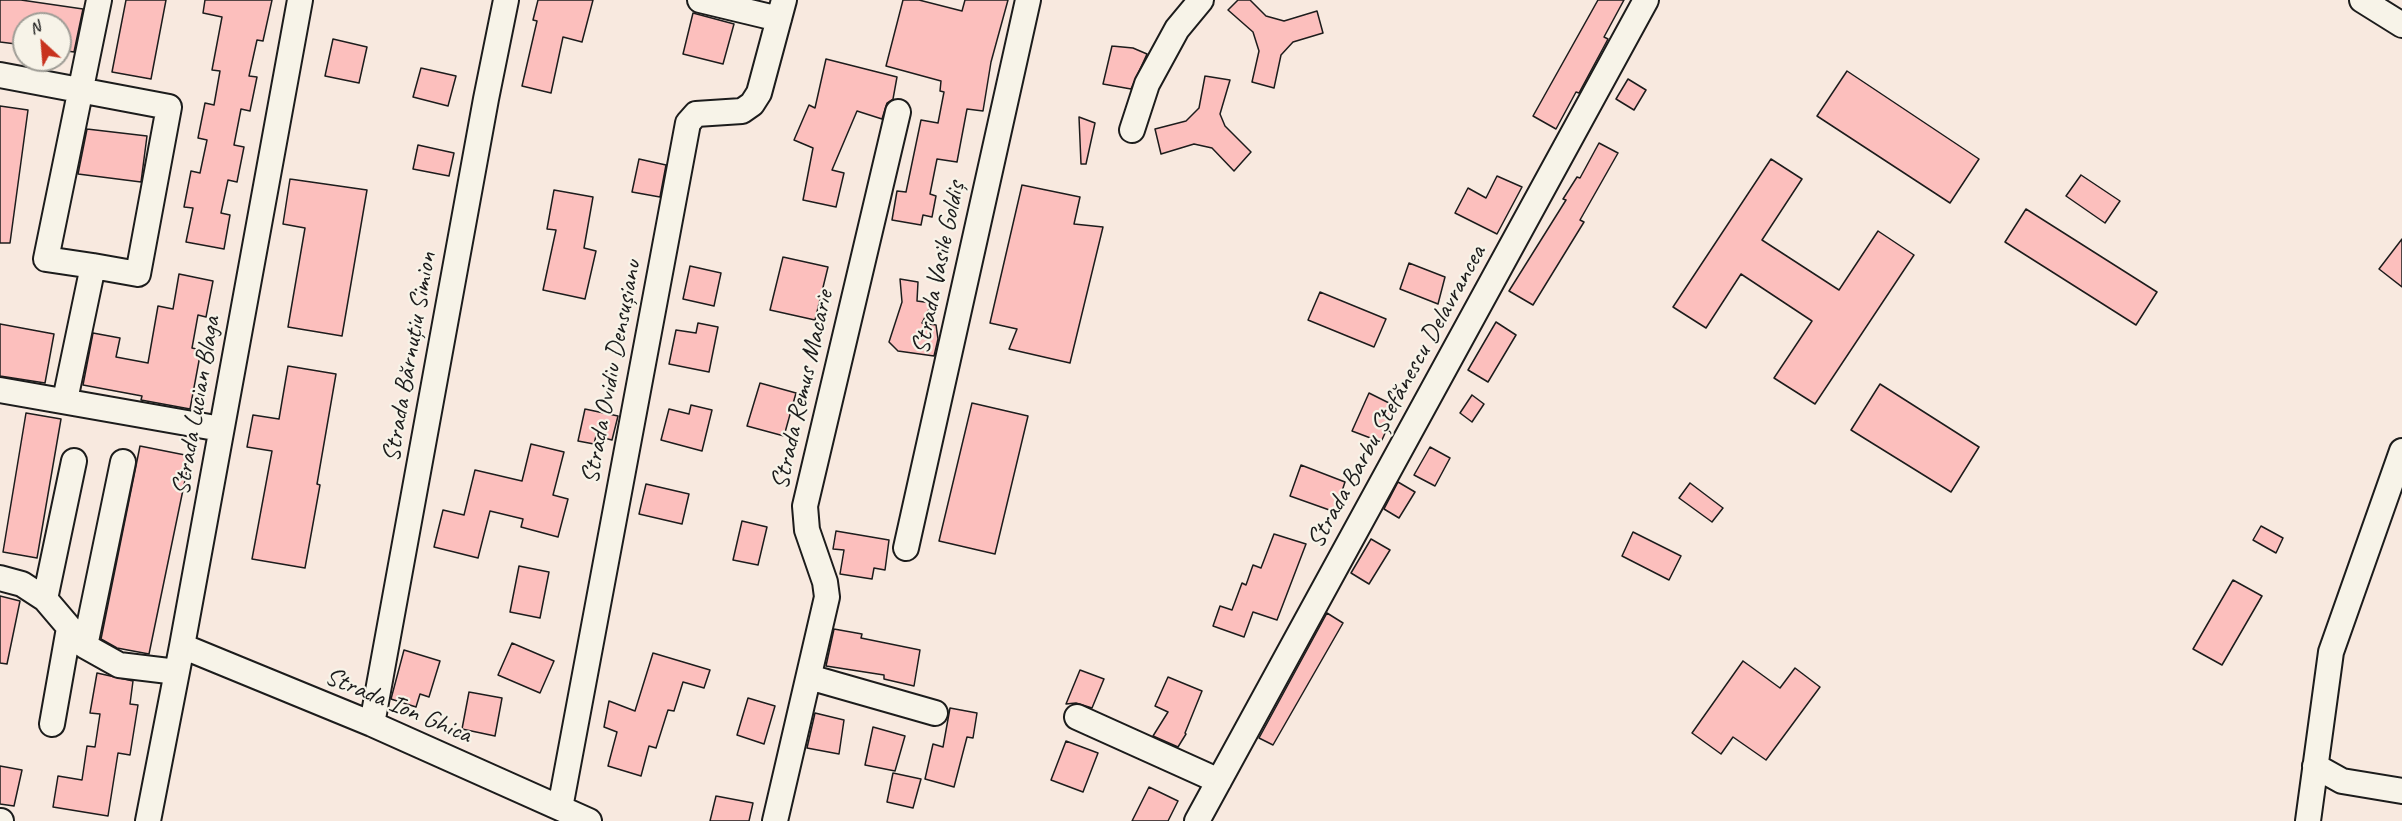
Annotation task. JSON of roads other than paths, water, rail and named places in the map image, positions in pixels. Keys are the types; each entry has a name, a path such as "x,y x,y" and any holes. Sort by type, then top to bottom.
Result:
{"street":[{"path":"0,75 81,91 169,107 138,274 46,259 81,91 99,0"},
{"name":"Strada Lucian Blaga","path":"148,821 300,0"},
{"name":"Strada Bărnuțiu Simion","path":"372,724 506,0"},
{"path":"700,0 781,9"},
{"name":"Strada Vasile Goldiș","path":"906,548 1028,0"},
{"path":"1132,130 1152,75 1177,29 1201,0"},
{"name":"Strada Barbu Ștefănescu Delavrancea","path":"1197,821 1646,0"},
{"path":"2362,0 2402,25"},
{"name":"Strada Ovidiu Densușianu","path":"560,808 688,123 696,114 742,111 752,104 759,93 781,9"},
{"name":"Strada Remus Macarie","path":"775,821 827,597 825,582 807,530 805,506 898,112"},
{"path":"65,400 93,266"},
{"path":"0,390 221,429"},
{"path":"2308,821 2331,652 2402,452"},
{"path":"45,599 74,461"},
{"path":"52,724 123,462"},
{"path":"0,578 22,584 45,599 77,637 119,664 177,672"},
{"name":"Strada Ion Ghica","path":"182,646 372,724 589,821"},
{"path":"809,677 935,713"},
{"path":"1077,717 1219,781"},
{"path":"2315,766 2342,781 2402,791"}]}
